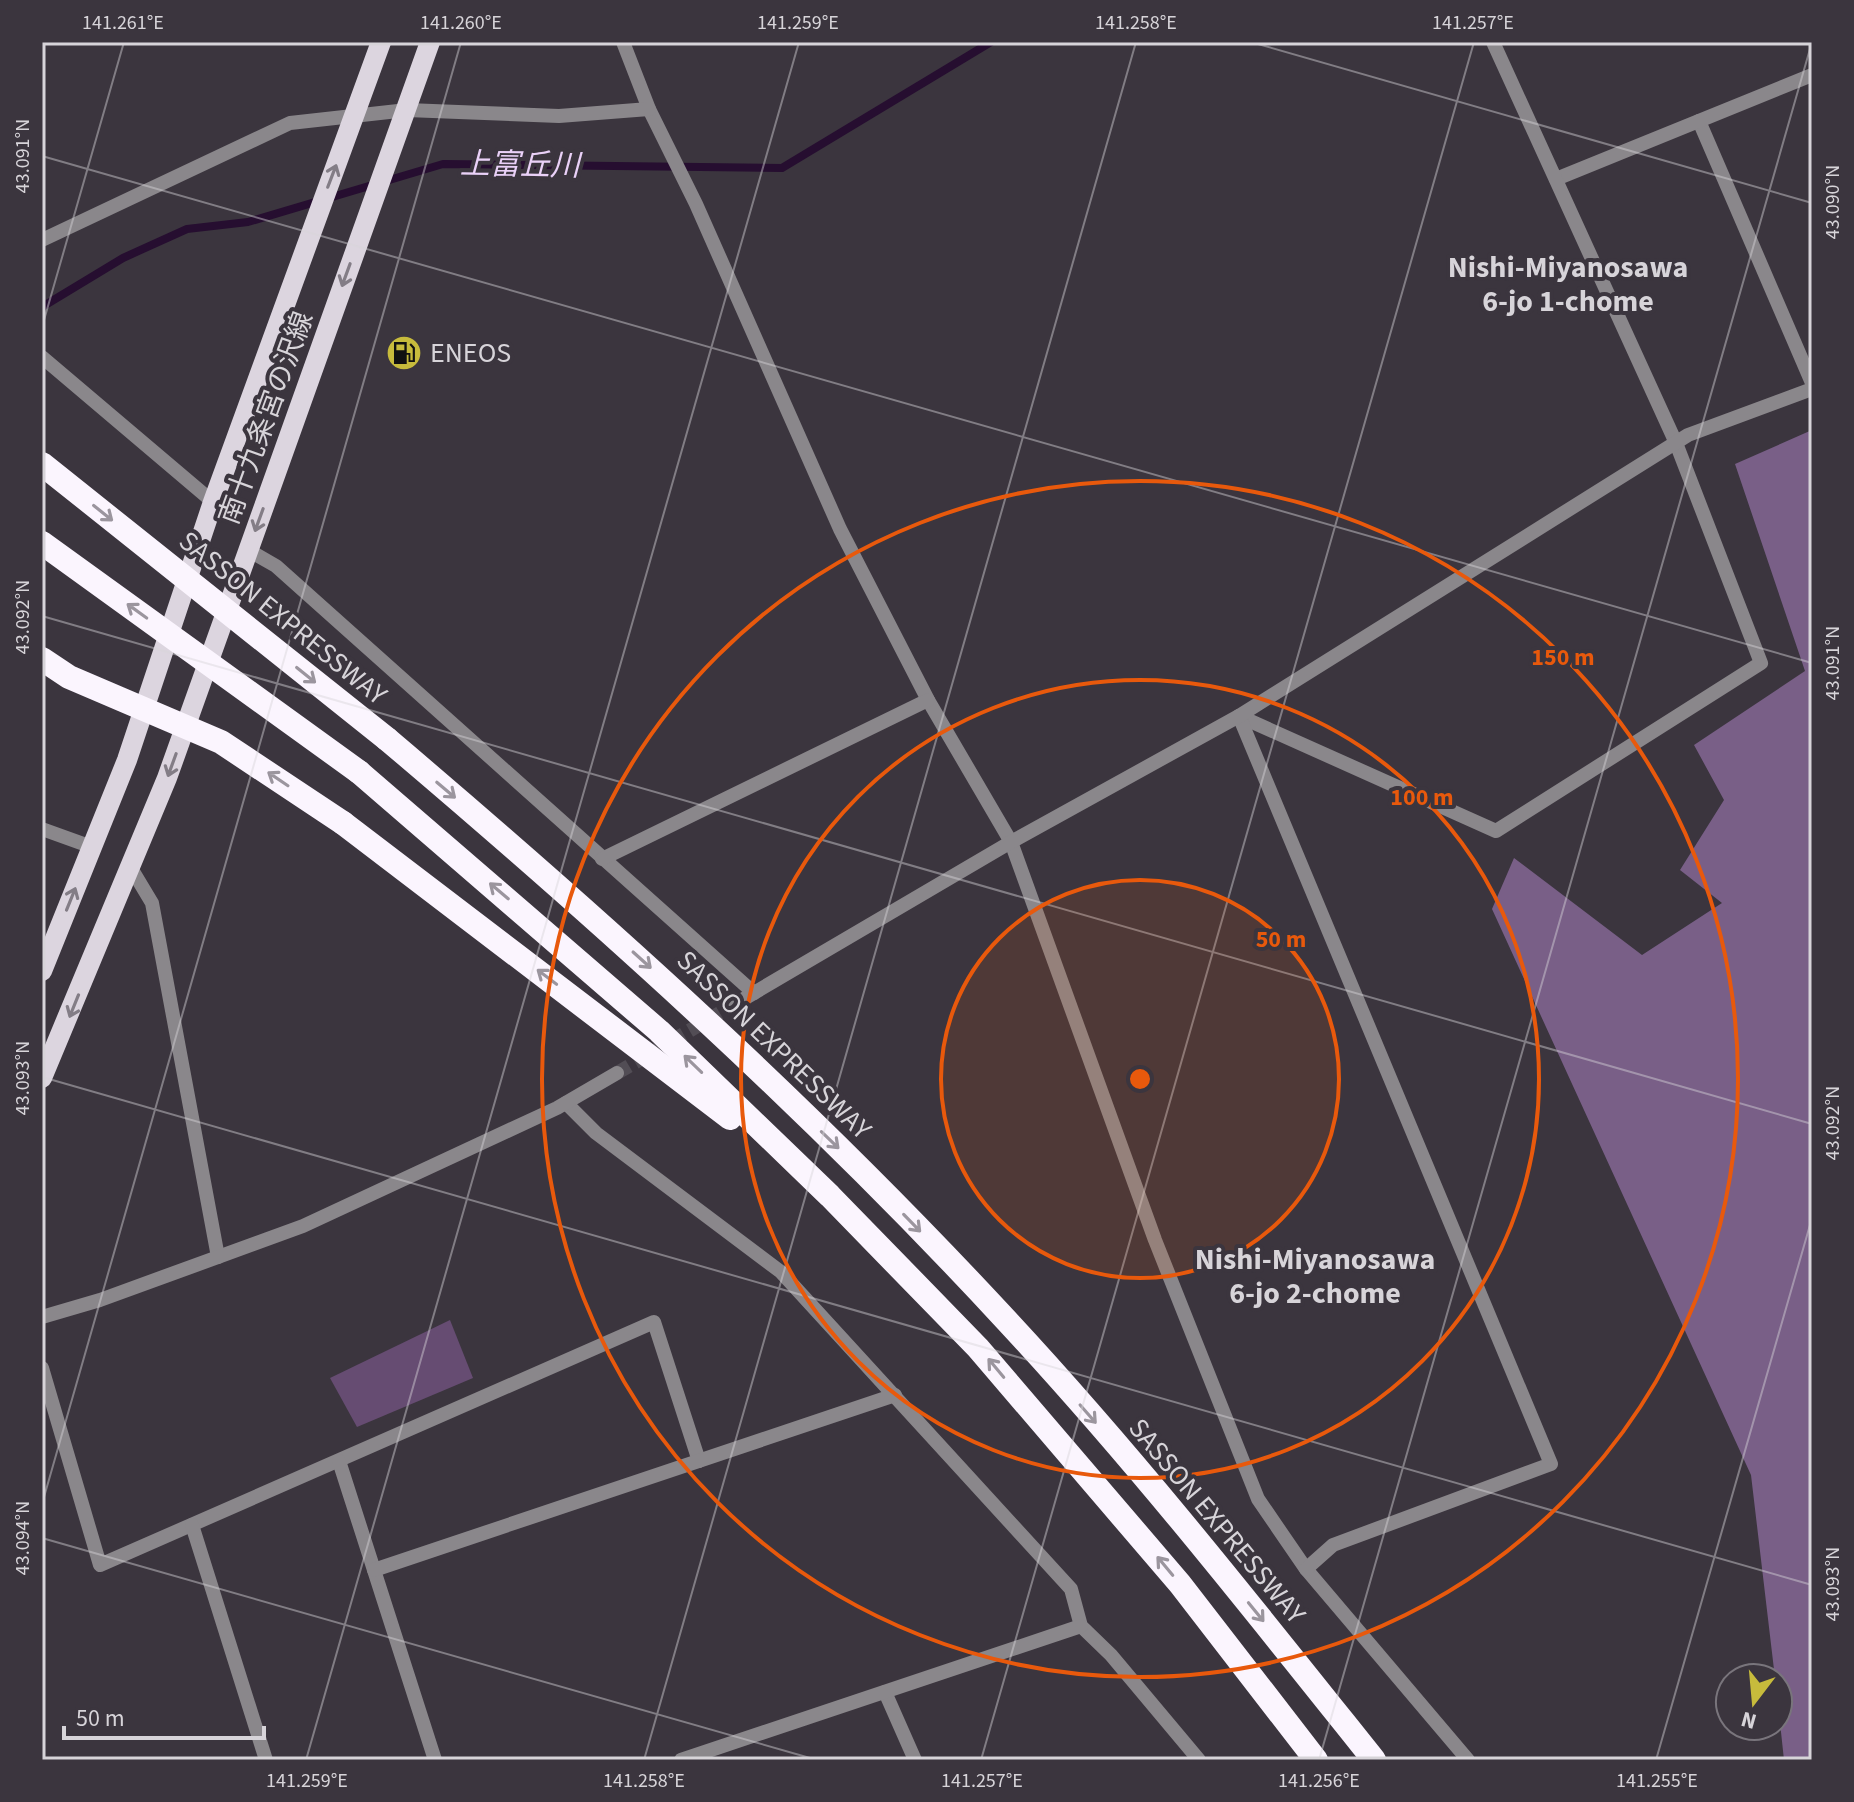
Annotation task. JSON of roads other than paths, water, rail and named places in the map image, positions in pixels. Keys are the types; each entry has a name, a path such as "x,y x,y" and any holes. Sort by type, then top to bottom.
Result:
{"highway":[{"name":"SASSON EXPRESSWAY","path":"42,464 387,739 545,873 685,999 857,1167 1008,1321 1207,1550 1374,1760"},
{"path":"42,543 359,772 659,1031 830,1196 978,1348 1180,1584 1316,1760"},
{"path":"42,659 69,677 221,742 343,823 619,1031 830,1196"}],"main road":[{"name":"南十九条宮の沢線","path":"42,971 127,760 213,502 381,42"},
{"name":"南十九条宮の沢線","path":"42,1078 167,778 430,42"}],"street":[{"path":"623,42 649,109 696,204 840,529 928,700 1011,842 1155,1240 1258,1499 1306,1569 1459,1756"},
{"path":"1239,716 1496,831 1761,663 1676,443 1493,42"},
{"path":"1556,179 1812,75"},
{"path":"42,240 290,123 351,125 404,117 559,116 649,109"},
{"path":"730,1007 1011,842 1239,716 1688,435 1812,386 1699,121"},
{"path":"42,357 213,502"},
{"path":"248,550 276,566 754,993"},
{"path":"602,859 928,700"},
{"path":"1239,716 1551,1464 1333,1545 1306,1569"},
{"path":"42,829 92,847"},
{"path":"131,868 152,903 218,1257"},
{"path":"42,1317 100,1300 303,1226 566,1103 617,1073"},
{"path":"566,1103 596,1133 781,1272 1071,1589 1081,1626 1111,1655 1199,1760"},
{"path":"42,1368 100,1565 654,1322 699,1461"},
{"path":"374,1570 895,1395"},
{"path":"339,1461 435,1760"},
{"path":"192,1525 266,1760"},
{"path":"681,1760 1081,1626"},
{"path":"885,1692 915,1760"}],"waterway":[{"name":"上富丘川","path":"42,307 123,258 187,229 248,222 443,164 782,168 991,42"}],"tunnel":[{"path":"617,1073 730,1007"}],"place":[{"name":"ENEOS","path":"404,353"}],"district":[{"name":"Nishi-Miyanosawa 6-jo 1-chome","path":"1568,284"},
{"name":"Nishi-Miyanosawa 6-jo 2-chome","path":"1315,1276"}]}
